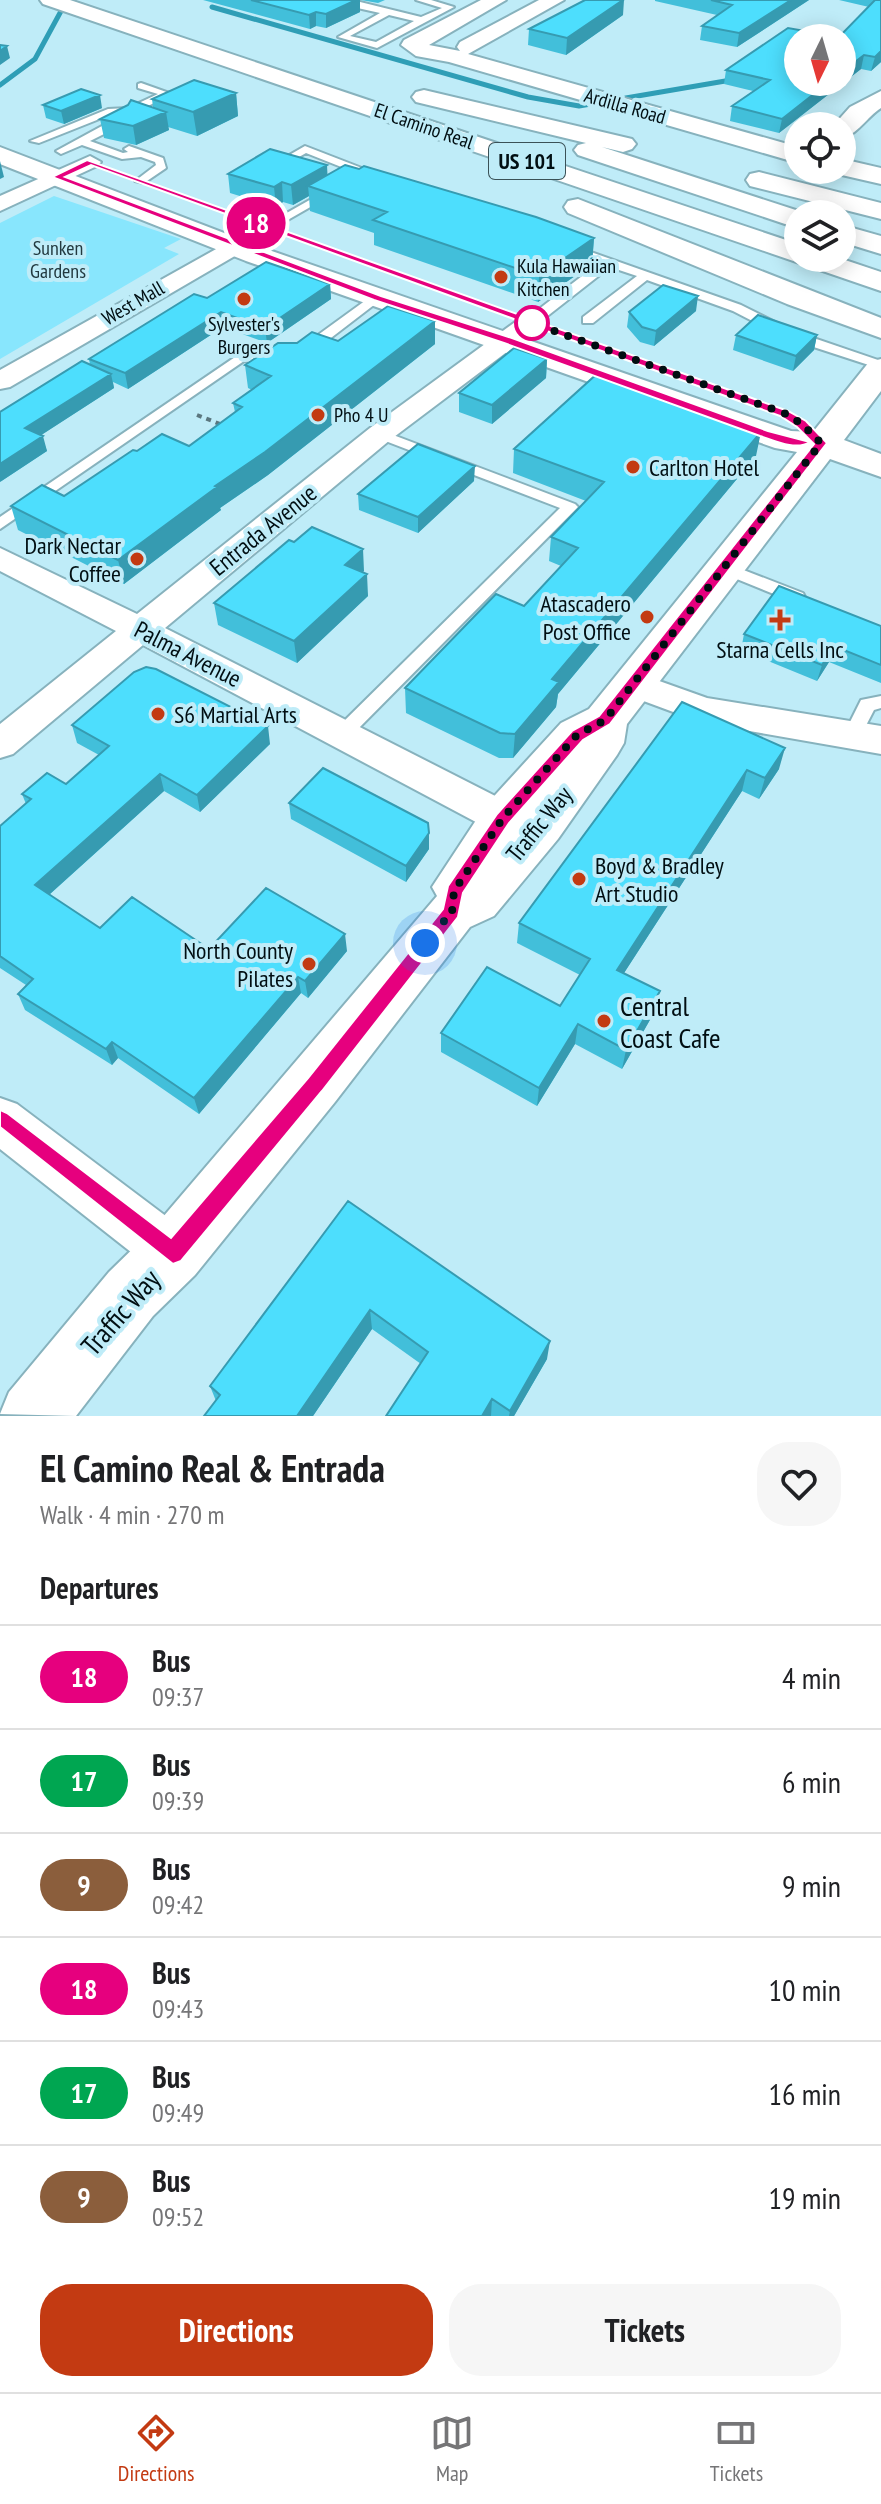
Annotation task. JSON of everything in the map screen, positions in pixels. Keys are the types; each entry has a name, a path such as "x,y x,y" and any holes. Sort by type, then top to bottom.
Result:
{"main road":[{"path":"452,56 554,0"},
{"name":"Ardilla Road","path":"488,1 412,45 424,51 452,56 784,151"},
{"name":"El Camino Real","path":"61,4 784,249"},
{"path":"256,69 617,223 881,329"},
{"name":"El Camino Real","path":"784,214 417,94 577,131 839,200"},
{"path":"856,115 881,98"},
{"path":"2,142 35,141 76,153 169,191"},
{"path":"2,142 76,153 234,246 377,298 520,332"},
{"path":"856,170 881,176"},
{"name":"El Camino Real","path":"856,204 881,211"},
{"path":"241,217 304,241"},
{"path":"856,237 881,245"},
{"path":"851,272 877,281"},
{"path":"420,282 520,332 776,437 821,443 881,466"},
{"name":"Traffic Way","path":"452,912 454,891 503,818 577,735 605,720 881,367"},
{"name":"Traffic Way","path":"33,1416 131,1294 173,1253 315,1084 452,912 476,901 541,826 601,743 605,720"}],"street":[{"path":"0,204 76,153"},
{"name":"West Mall","path":"0,381 268,227"},
{"name":"Entrada Avenue","path":"0,744 380,434 520,332"},
{"name":"Palma Avenue","path":"0,558 503,818"},
{"path":"634,684 703,710 866,738"},
{"path":"0,1120 173,1253"}],"lane":[{"path":"356,0 356,5 422,20"},
{"path":"420,0 450,7"},
{"path":"389,12 342,37 377,45 460,2"},
{"path":"35,141 111,111 130,111 167,94 141,86"},
{"path":"76,153 126,119 130,111"},
{"path":"76,153 109,142"},
{"path":"129,149 159,160 162,166 140,181"},
{"path":"309,170 284,161 305,149 377,177"},
{"path":"76,153 143,154"},
{"path":"268,227 363,172"},
{"path":"565,247 737,308 788,334 881,367"},
{"path":"520,332 608,262"},
{"path":"588,320 646,275"},
{"path":"0,524 241,357 292,360 377,298"},
{"path":"343,733 570,507 380,434"},
{"path":"723,567 809,602"},
{"path":"866,738 867,705 881,702"}],"path":[{"path":"173,405 228,427"}],"green space":[{"name":"Sunken Gardens","path":"54,196 181,239 164,248 179,254 0,359 0,223"}],"building":[{"path":"251,0 356,0 326,14 316,12 309,15"},
{"path":"585,0 623,0 567,38 529,29"},
{"path":"711,0 791,0 739,33 702,26 732,5"},
{"path":"875,0 881,0 881,51 875,57 864,55 856,61 856,24 852,24"},
{"path":"784,31 784,96 811,96 791,112 784,112 782,119 732,106 770,80 726,70"},
{"path":"194,80 236,93 193,112 152,99"},
{"path":"81,89 100,95 61,111 43,105"},
{"path":"131,100 166,112 133,126 100,119 128,105"},
{"path":"270,149 327,165 291,185 282,182 274,187 228,174"},
{"path":"345,165 359,169 364,166 536,217 594,238 539,276 373,220 387,212 308,186"},
{"path":"266,262 330,284 265,328 221,312 125,373 89,359 194,294 207,298"},
{"path":"663,285 698,296 656,331 642,327 629,312"},
{"path":"388,306 435,321 118,560 11,506 42,485 64,496 162,434 189,446 242,407 233,403 271,376 245,365 278,343 297,343 312,332 338,341"},
{"path":"758,315 817,335 796,356 736,335"},
{"path":"514,348 547,359 492,405 459,393"},
{"path":"82,361 111,374 25,428 43,436 0,464 0,412"},
{"path":"599,372 761,432 552,679 559,682 515,734 500,733 405,688 496,594 524,606 578,548 551,537 604,482 514,449"},
{"path":"418,444 475,466 418,517 358,494"},
{"path":"312,527 363,549 345,565 367,574 294,641 214,603 289,540 294,542"},
{"path":"779,586 881,626 881,665 834,646 822,665 744,634"},
{"path":"146,667 156,669 268,726 197,795 160,774 35,885 100,928 132,897 209,949 266,888 345,934 305,981 298,977 194,1098 112,1042 106,1049 18,994 33,979 0,956 0,826 31,799 22,794 47,773 66,784 109,746 72,725 134,672"},
{"path":"682,702 785,748 765,778 747,770 617,970 660,991 626,1050 578,1024 539,1088 441,1033 487,967 560,1006 590,959 519,923"},
{"path":"323,768 428,823 429,833 406,866 289,803"},
{"path":"348,1201 550,1341 510,1411 492,1399 482,1416 386,1416 428,1352 370,1310 297,1416 204,1416 220,1395 210,1386"}],"waterway":[{"path":"0,85 35,59 67,0"},
{"path":"212,7 528,97 579,106 737,79"}],"bus line":[{"name":"18","path":"0,1120 173,1253 315,1084 452,912 454,891 503,818 577,735 605,720 821,443 802,424 784,413 90,162 57,177 256,255 377,298 508,341 787,441 804,442"}],"place":[{"name":"Kula Hawaiian Kitchen","path":"501,277"},
{"name":"Sylvester's Burgers","path":"244,299"},
{"name":"Pho 4 U","path":"318,415"},
{"name":"Carlton Hotel","path":"633,467"},
{"name":"Dark Nectar Coffee","path":"137,559"},
{"name":"Atascadero Post Office","path":"647,617"},
{"name":"Starna Cells Inc","path":"780,620"},
{"name":"S6 Martial Arts","path":"158,714"},
{"name":"Boyd & Bradley Art Studio","path":"579,879"},
{"name":"North County Pilates","path":"309,964"},
{"name":"Central Coast Cafe","path":"604,1021"}],"route":[{"path":"425,943 452,912 454,891 503,818 577,735 605,720 821,443 802,424 784,413 532,323"}]}
